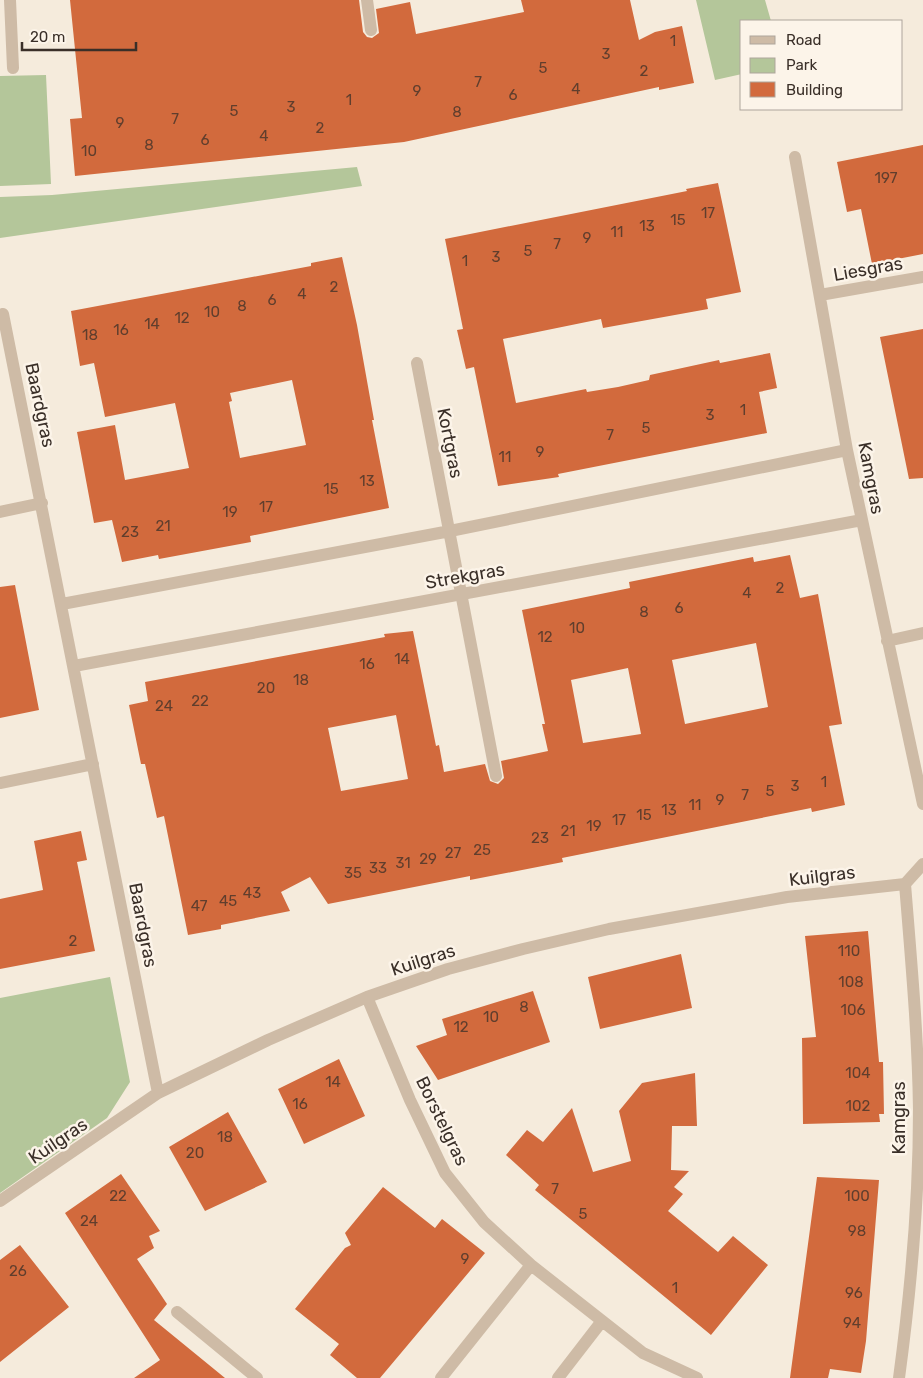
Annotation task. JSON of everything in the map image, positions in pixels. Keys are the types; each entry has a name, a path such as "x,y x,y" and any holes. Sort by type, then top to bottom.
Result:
{"street":[{"path":"10,0 13,68"},
{"path":"367,0 371,30"},
{"name":"Kamgras","path":"795,157 847,450 923,804"},
{"name":"Liesgras","path":"820,295 923,277"},
{"name":"Baardgras","path":"3,314 158,1093"},
{"name":"Kortgras","path":"416,363 450,531"},
{"path":"62,604 450,531 847,450"},
{"path":"0,512 42,503"},
{"name":"Strekgras","path":"74,666 862,520"},
{"path":"450,531 496,776"},
{"path":"887,641 923,633"},
{"path":"0,782 93,764"},
{"path":"905,884 923,864"},
{"name":"Kamgras","path":"899,1378 910,1302 919,1110 905,884"},
{"name":"Kuilgras","path":"0,1202 158,1093 268,1040 368,997 448,969 523,949 609,930 787,897 905,884"},
{"name":"Borstelgras","path":"368,997 410,1100 446,1173 484,1222 531,1265 643,1353 697,1378"},
{"path":"441,1378 531,1265"},
{"path":"177,1312 257,1378"},
{"path":"558,1378 602,1321"}],"green space":[{"path":"696,0 765,0 771,20 740,20 740,74 715,80"},
{"path":"46,75 51,184 0,186 0,76"},
{"path":"357,167 362,186 0,238 0,197 52,195"},
{"path":"110,977 130,1082 107,1118 0,1193 0,998"}],"building":[{"path":"70,0 359,0 363,32 367,37 372,38 379,33 376,9 410,2 416,34 524,12 521,0 630,0 639,40 655,32 682,26 694,83 659,90 659,87 404,142 75,176 70,119 82,118"},
{"path":"923,145 923,254 872,264 861,209 847,212 837,162"},
{"path":"718,183 741,292 706,299 708,309 603,328 601,319 503,339 516,403 586,389 587,392 618,387 649,380 650,375 719,360 720,363 770,353 777,388 759,392 767,433 558,474 559,477 498,486 474,367 466,369 457,330 463,329 445,239 687,191 686,189"},
{"path":"342,257 357,325 374,420 372,420 389,508 250,536 251,542 159,559 158,555 122,562 112,520 94,523 77,432 115,425 125,480 189,468 175,403 105,417 94,363 80,366 71,311 311,266 311,263","holes":["292,380 306,445 240,458 229,402 232,401 230,393"]},
{"path":"923,329 923,478 909,479 880,337"},
{"path":"790,555 800,598 818,594 842,724 829,726 845,805 812,812 811,808 562,858 563,862 470,880 470,876 328,904 310,877 281,892 290,911 221,925 221,929 188,935 164,816 157,818 145,764 141,764 129,705 148,701 145,682 385,637 384,634 413,631 436,746 439,745 444,772 485,764 490,781 498,784 504,778 501,761 548,751 542,724 545,724 522,610 630,588 629,582 753,557 754,562","holes":["756,643 768,707 685,724 672,660","628,668 641,734 583,743 571,680","396,715 408,779 341,791 328,728"]},
{"path":"15,585 39,710 0,718 0,587"},
{"path":"81,831 87,860 77,862 95,951 0,969 0,899 43,890 34,841"},
{"path":"868,931 879,1062 883,1062 884,1114 879,1114 880,1122 803,1124 802,1038 816,1037 805,936"},
{"path":"681,954 692,1008 600,1029 588,977"},
{"path":"533,991 550,1042 438,1080 416,1046 447,1035 442,1019"},
{"path":"339,1059 365,1116 304,1144 278,1089"},
{"path":"695,1073 697,1126 672,1126 671,1170 689,1171 674,1187 683,1194 668,1211 718,1252 733,1236 768,1265 711,1335 535,1190 539,1185 506,1155 527,1130 543,1142 572,1108 593,1172 631,1161 619,1111 642,1083"},
{"path":"228,1112 267,1182 205,1211 169,1147"},
{"path":"121,1174 160,1231 149,1236 154,1248 137,1259 167,1304 154,1320 225,1378 134,1378 160,1360 65,1213"},
{"path":"817,1177 879,1180 866,1341 861,1373 830,1369 828,1378 790,1378"},
{"path":"383,1187 435,1228 442,1219 485,1253 380,1378 357,1378 330,1355 339,1344 295,1309 345,1248 351,1245 345,1233"},
{"path":"20,1245 69,1307 0,1362 0,1260"}]}
